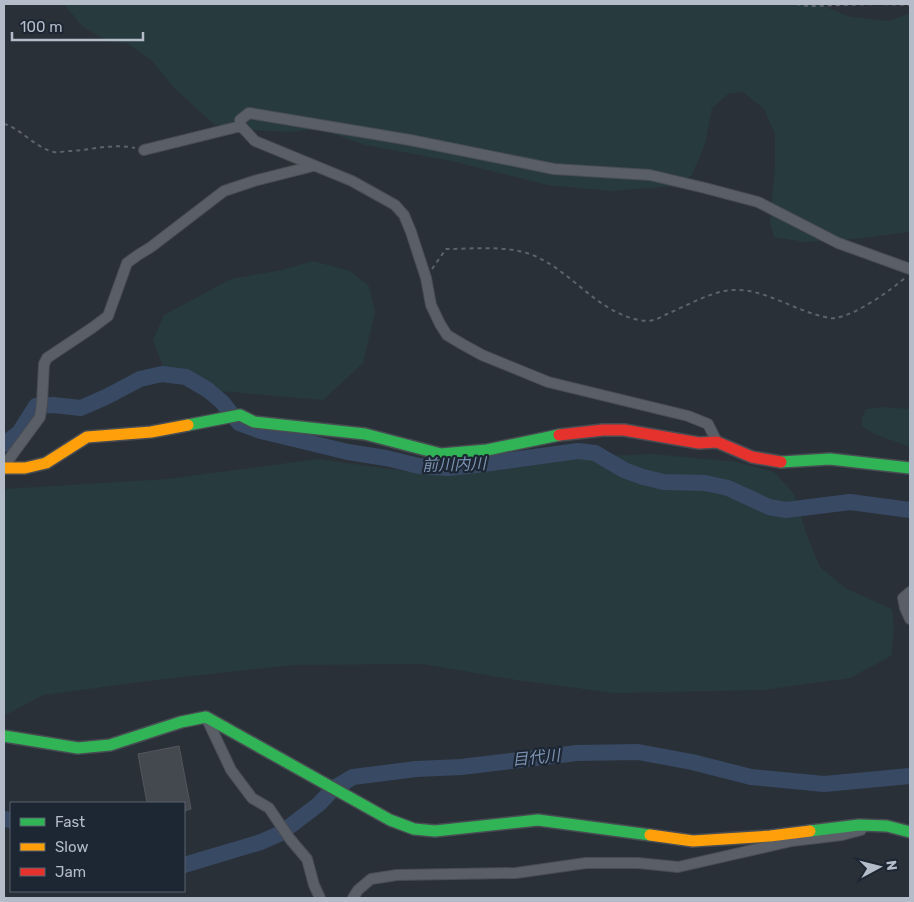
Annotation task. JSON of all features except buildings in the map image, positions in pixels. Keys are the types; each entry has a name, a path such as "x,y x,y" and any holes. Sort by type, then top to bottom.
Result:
{"street":[{"path":"718,442 708,424 688,416 548,382 462,344 447,334 431,305 426,278 404,215 395,205 352,181 255,142 240,126 240,120 249,113 410,140 554,169 650,175 758,202 838,243 910,269"},
{"path":"144,150 240,126"},
{"path":"4,467 40,417 44,364 47,358 108,316 127,263 224,191 312,166"},
{"path":"4,467 25,468 46,463 87,437 150,432 240,415 254,422 365,434 441,454 487,450 547,437 603,430 624,430 699,443 718,442 752,457 784,462 830,459 910,468"},
{"path":"910,592 902,598 910,619"},
{"path":"4,736 78,748 110,745 181,722 206,717 390,820 414,829 436,831 538,820 693,842 731,840 859,825 887,826 910,832"},
{"path":"206,717 231,770 252,798 269,808 290,839 307,859 314,885 320,898"},
{"path":"353,898 358,890 371,880 397,875 516,873 586,863 638,863 678,866 792,841 842,835 878,825"}],"path":[{"path":"796,4 808,6 910,5"},
{"path":"4,124 10,125 36,144 55,152 125,145 144,150"},
{"path":"426,278 446,249 520,251 539,258 556,268 601,304 628,317 641,320 653,320 691,305 708,295 737,289 752,291 804,311 832,319 841,317 870,303 910,274"}],"green space":[{"path":"64,4 819,4 850,17 889,21 910,13 910,232 863,238 805,242 774,237 770,223 775,168 775,134 764,109 743,92 728,94 712,108 705,144 692,175 674,186 612,191 548,185 451,161 365,145 320,129 288,132 240,129 214,124 175,89 152,61 127,43 109,42 82,26"},
{"path":"313,261 350,271 369,286 375,312 363,363 323,400 220,391 165,371 153,340 164,315 231,279 282,270"},
{"path":"882,407 910,409 910,447 874,434 862,426 862,418 866,409"},
{"path":"652,454 737,462 774,472 794,494 807,536 820,567 845,588 892,609 894,632 891,656 850,678 763,690 614,693 516,680 423,664 292,665 43,695 4,716 4,489 168,479 318,459 434,475 605,456"}],"waterway":[{"name":"前川内川","path":"4,444 19,433 36,406 53,405 81,408 140,379 162,374 186,377 208,390 222,402 239,423 261,431 348,452 419,466 448,468 578,451 595,453 624,470 643,477 664,482 705,483 728,488 769,507 786,510 850,502 910,510"},
{"name":"目代川","path":"185,865 261,842 281,833 319,804 334,788 353,777 416,769 461,767 577,753 638,752 692,762 751,777 824,784 910,776"},
{"name":"目代川","path":"4,819 10,820"}],"traffic: fast":[{"path":"188,425 240,415 254,422 365,434 441,454 487,450 559,435"},
{"path":"781,462 830,459 910,468"},
{"path":"4,736 78,748 110,745 181,722 206,717 390,820 414,829 435,831 538,820 650,835"},
{"path":"810,831 859,825 887,826 910,832"}],"traffic: slow":[{"path":"4,468 25,468 46,463 87,437 151,432 188,425"},
{"path":"650,835 693,841 770,836 810,831"}],"traffic: jam":[{"path":"559,435 603,430 624,430 699,443 717,442 752,457 781,462"}]}
